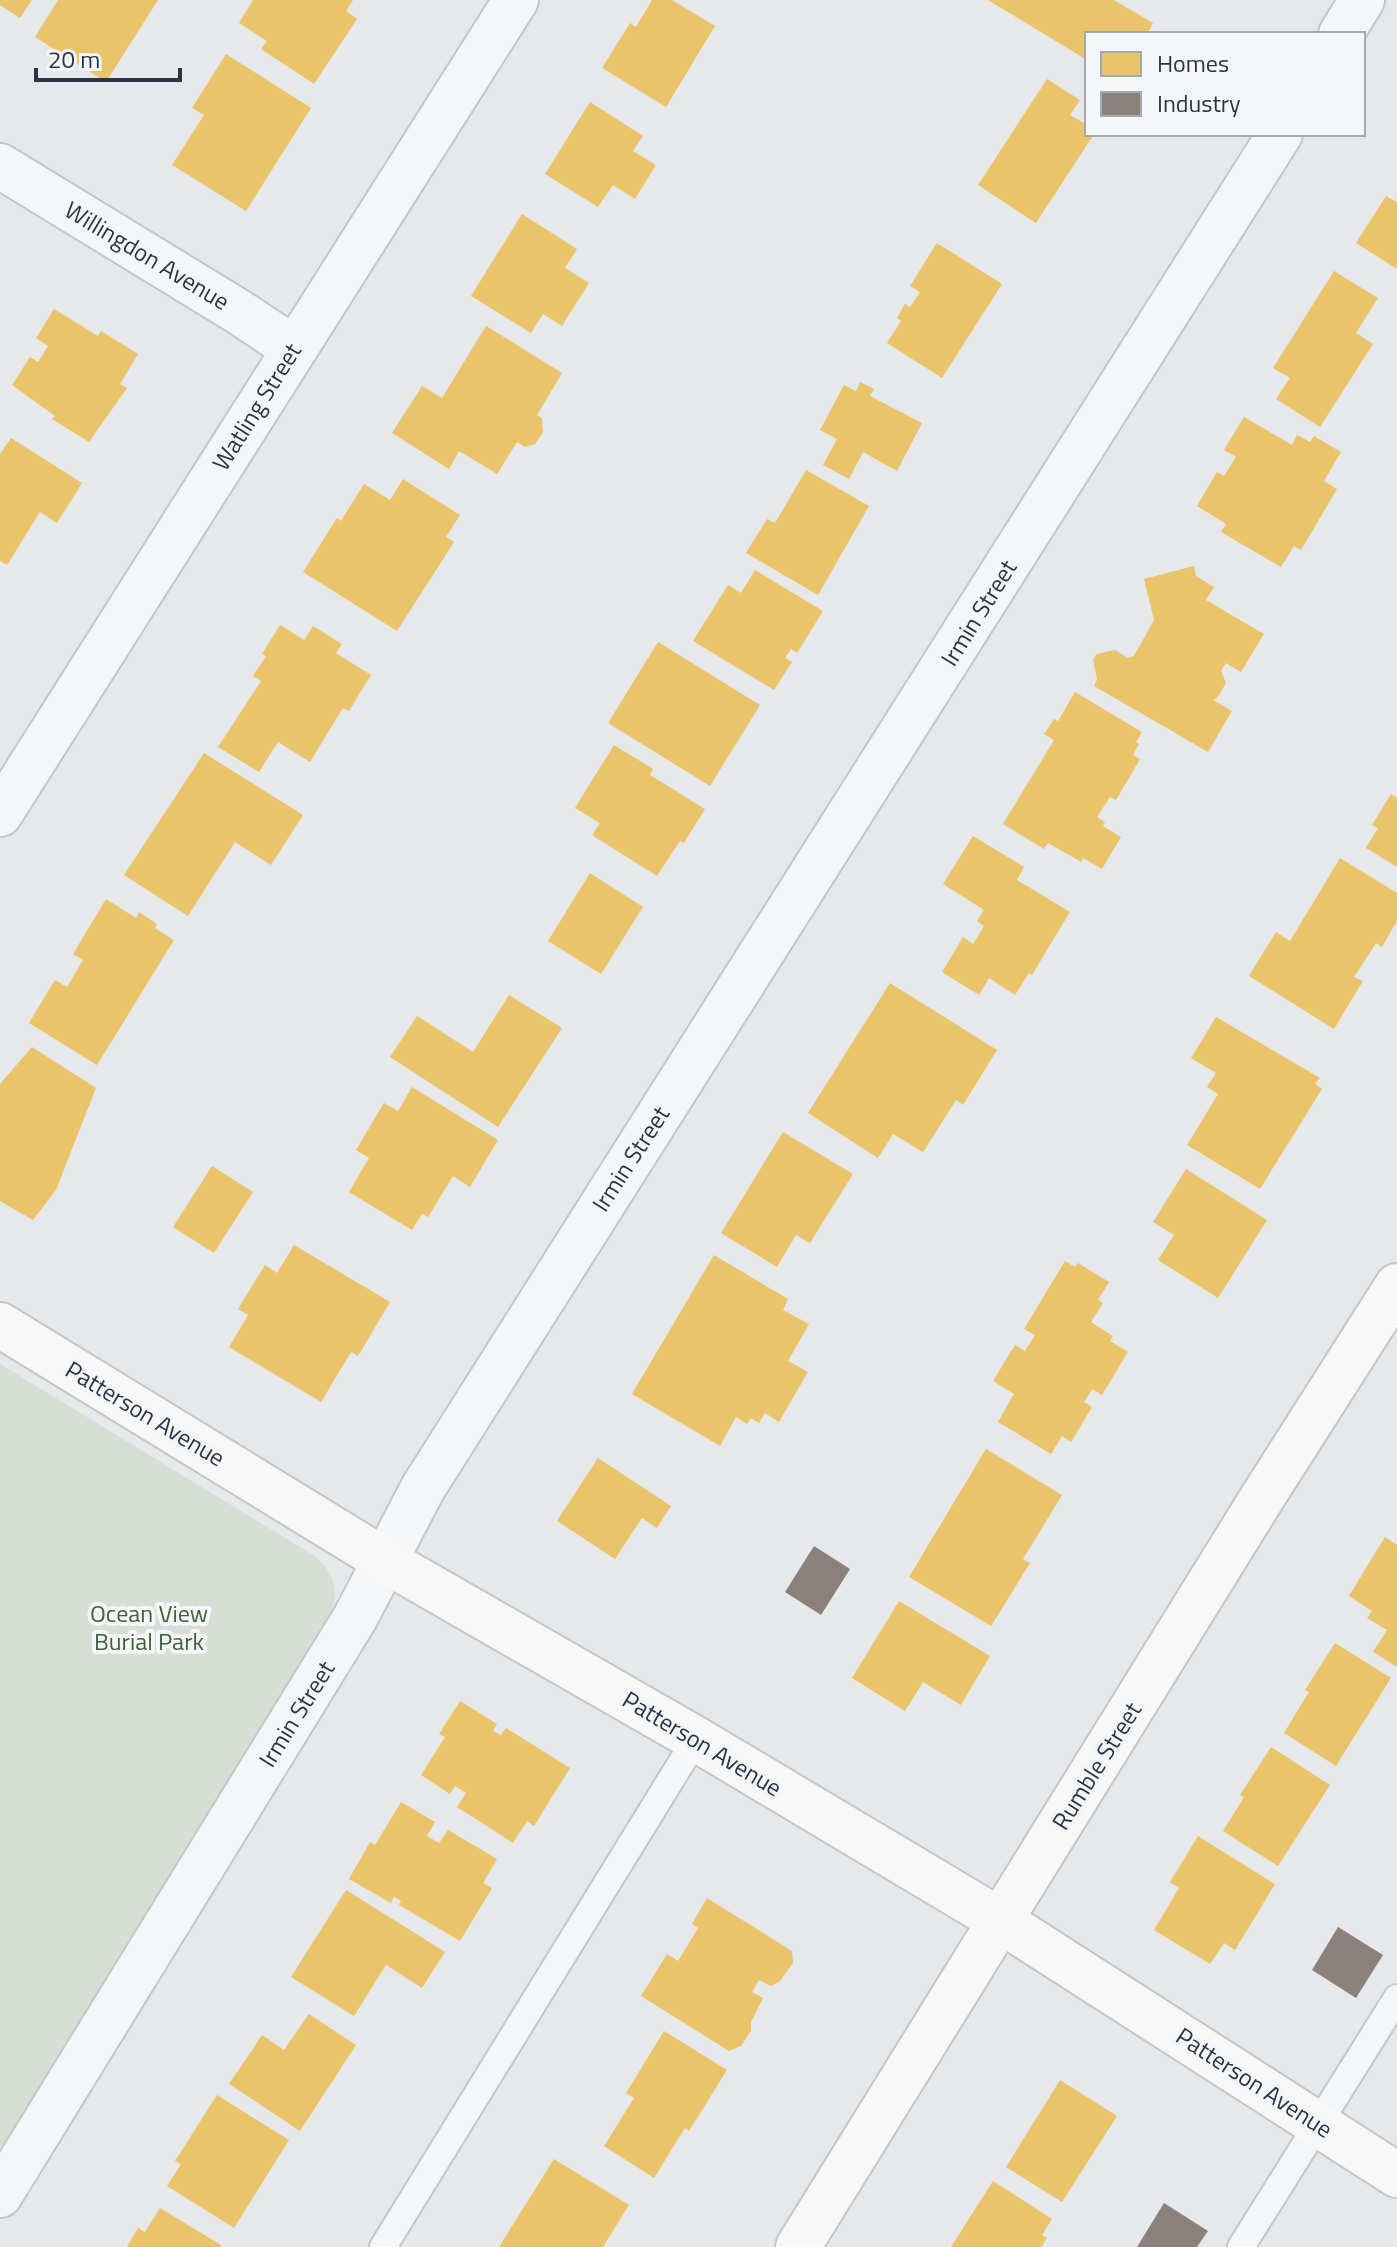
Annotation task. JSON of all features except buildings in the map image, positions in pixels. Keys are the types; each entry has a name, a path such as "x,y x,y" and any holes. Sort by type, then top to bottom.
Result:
{"street":[{"name":"Watling Street","path":"0,814 516,0"},
{"path":"1342,32 1362,0"},
{"name":"Irmin Street","path":"0,2195 347,1632 423,1488 1279,136"},
{"name":"Willingdon Avenue","path":"0,166 293,348"},
{"name":"Rumble Street","path":"798,2247 1262,1498 1397,1286"},
{"name":"Patterson Avenue","path":"0,1325 384,1560 696,1739 1001,1921 1397,2175"}],"lane":[{"path":"383,2247 696,1739"},
{"path":"1241,2247 1397,1998"}],"green space":[{"name":"Ocean View Burial Park","path":"0,1364 313,1555 330,1574 335,1594 319,1637 0,2150"}]}
